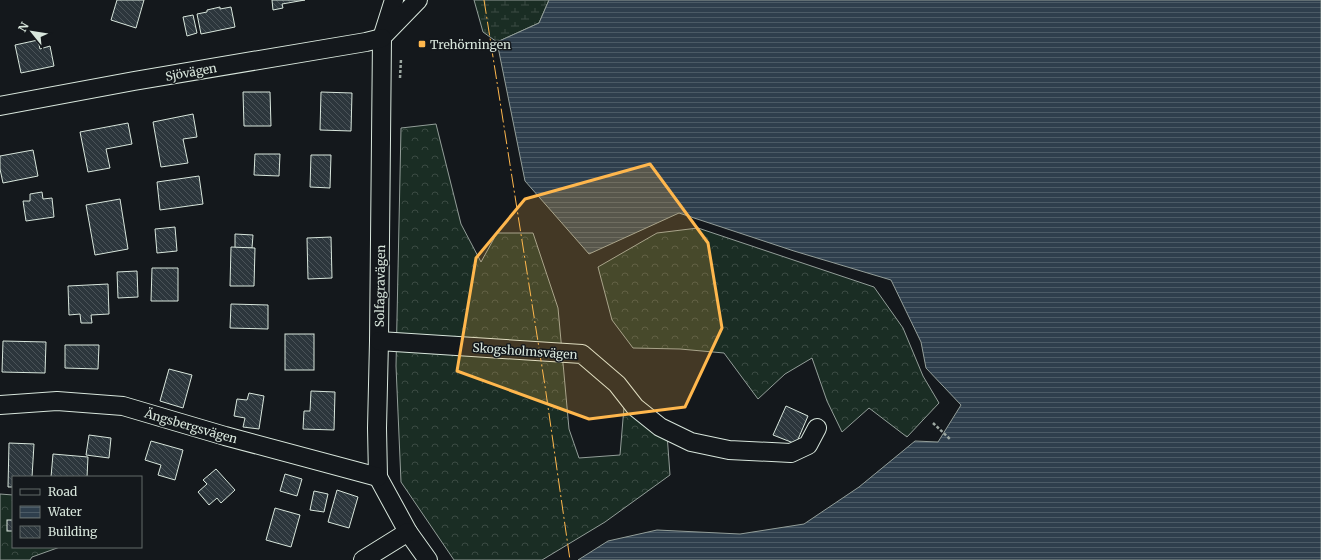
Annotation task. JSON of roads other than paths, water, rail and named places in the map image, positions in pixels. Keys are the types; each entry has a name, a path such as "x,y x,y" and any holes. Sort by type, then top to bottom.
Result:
{"street":[{"name":"Solfagravägen","path":"394,0 382,38 377,428 378,477 408,532 428,560"},
{"path":"382,38 418,0"},
{"name":"Sjövägen","path":"0,106 382,38"},
{"name":"Skogsholmsvägen","path":"379,341 582,354 617,384 635,408 660,427 691,442 729,450 791,453 808,445 817,428"},
{"name":"Ängsbergsvägen","path":"0,405 57,401 123,406 225,436 378,477"},
{"path":"363,560 408,532"}],"water":[{"name":"Trehörningen","path":"549,0 1321,0 1321,560 578,560 608,541 657,530 740,534 804,524 859,487 915,441 938,442 961,405 926,368 921,342 891,280 794,251 679,213 589,254 525,181 497,42 539,23"}],"place":[{"name":"Trehörningen","path":"422,44"}]}
